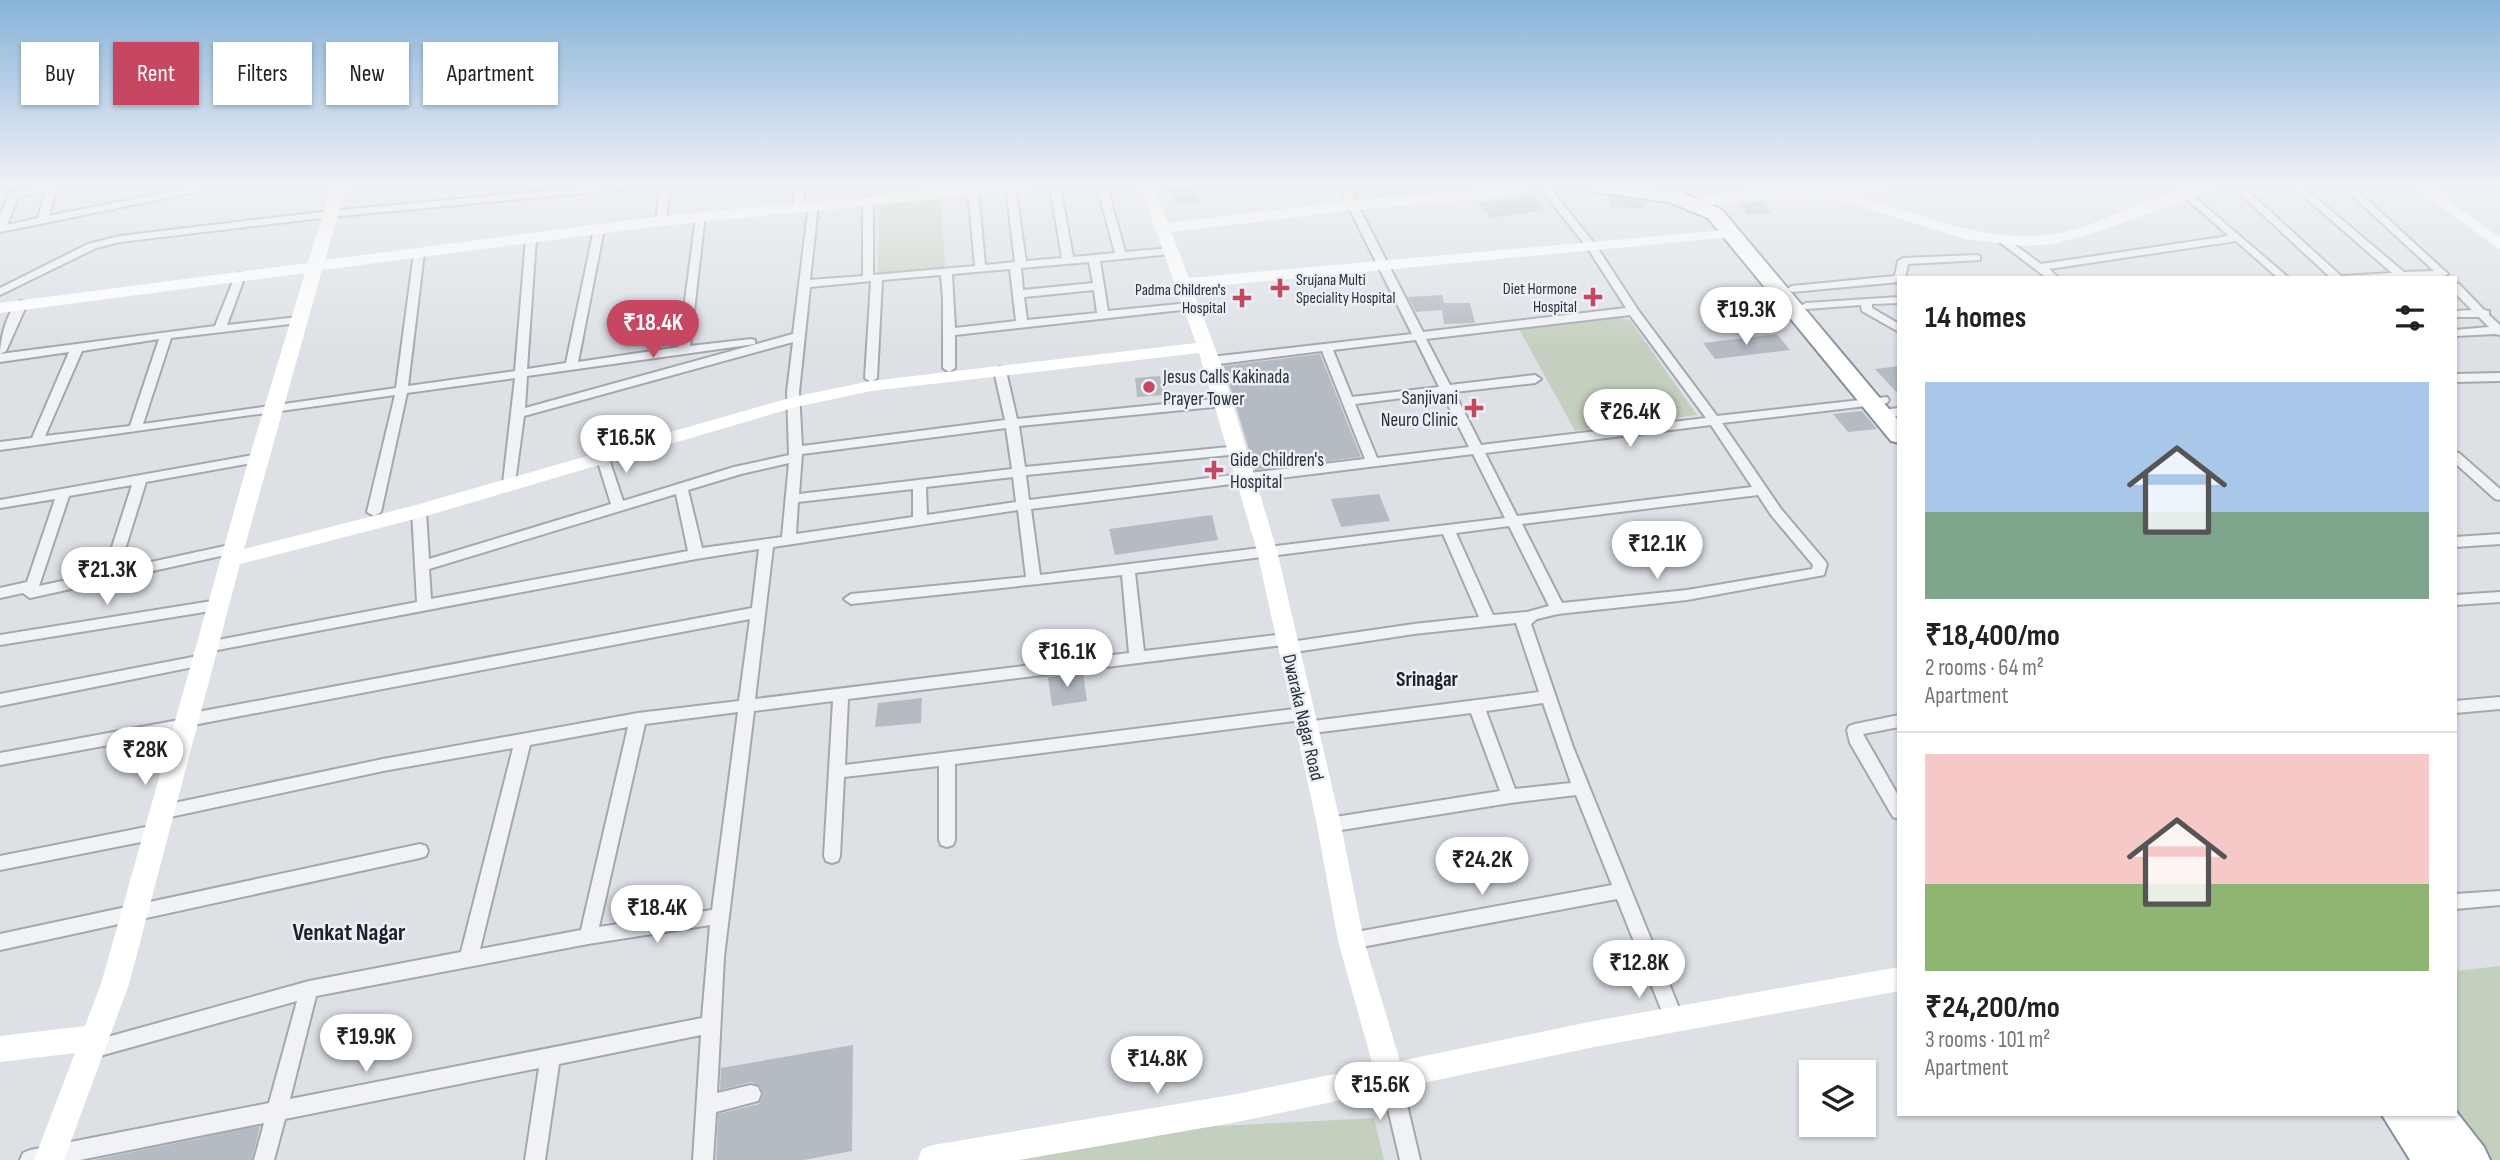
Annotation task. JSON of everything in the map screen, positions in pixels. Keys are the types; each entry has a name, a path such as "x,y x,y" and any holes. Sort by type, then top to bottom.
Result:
{"highway":[{"path":"1739,240 1887,410"},
{"path":"1751,240 1887,410 1897,432"},
{"path":"2401,1116 2433,1160"},
{"path":"2437,1116 2471,1160"}],"street":[{"path":"0,292 105,242 120,240"},
{"path":"43,1158 99,1043 321,240"},
{"path":"0,306 501,240"},
{"path":"0,306 48,295 515,240"},
{"path":"509,479 518,414 531,240"},
{"path":"571,367 597,240"},
{"path":"684,350 698,240"},
{"path":"789,538 795,454 793,397 797,337 806,284 804,240"},
{"path":"871,240 871,378"},
{"path":"977,240 980,267"},
{"path":"1018,240 1022,324"},
{"path":"1065,240 1068,260"},
{"path":"1117,240 1121,255"},
{"name":"Dwaraka Nagar Road","path":"1168,240 1181,284 1207,349 1248,479 1329,825 1351,941 1390,1075"},
{"path":"1371,240 1558,609"},
{"path":"0,863 383,765 638,719 1138,658 1526,617 1558,609 1687,595 1819,572 1820,564 1761,490 1715,422 1633,311 1586,240"},
{"path":"1181,284 1650,240"},
{"path":"1998,240 2025,240"},
{"path":"2041,267 2223,240"},
{"path":"2240,240 2282,276"},
{"path":"2296,240 2335,276"},
{"path":"2360,240 2402,276 2445,276"},
{"path":"2406,240 2445,276"},
{"path":"2003,241 2052,276"},
{"path":"806,284 1171,251"},
{"path":"374,512 402,390 419,253"},
{"path":"1094,258 1103,315"},
{"path":"1900,276 1902,261 1976,258"},
{"path":"946,270 949,368"},
{"path":"220,329 240,276"},
{"path":"1792,289 1897,279"},
{"path":"1020,294 1098,286"},
{"path":"2457,288 2485,313 2499,331"},
{"path":"1806,306 1897,300"},
{"path":"1867,301 1867,309 1875,317 1897,328"},
{"path":"0,351 21,304"},
{"path":"948,332 1189,306"},
{"path":"64,493 30,593 110,575 300,543 419,510 509,479 793,397 871,378 949,368 1207,349 1326,347 1633,311"},
{"path":"2457,314 2485,313"},
{"path":"0,358 298,320"},
{"path":"2457,333 2499,331"},
{"path":"135,429 166,335"},
{"path":"0,446 274,412 402,390 684,350 797,337"},
{"path":"518,414 797,337"},
{"path":"1326,347 1373,463"},
{"path":"37,442 77,348"},
{"path":"273,547 301,532 602,456 793,397 1207,349"},
{"path":"1000,371 1012,423 1034,581"},
{"path":"2457,378 2500,377"},
{"path":"1348,401 1535,379"},
{"path":"422,566 795,454 1012,423 1224,402"},
{"path":"0,700 424,606 789,538 1024,505 1715,422 1887,410"},
{"path":"791,499 1018,472 1239,450"},
{"path":"602,456 618,505"},
{"path":"0,504 259,458"},
{"path":"2462,468 2500,496"},
{"path":"110,575 140,480"},
{"path":"2485,484 2500,483"},
{"path":"919,484 920,520"},
{"path":"681,488 696,554"},
{"path":"851,599 1128,570 1761,490"},
{"path":"419,510 424,606"},
{"path":"1448,531 1488,619"},
{"path":"2457,542 2500,539"},
{"path":"703,1160 710,1025 720,916 767,542"},
{"path":"1128,570 1138,658"},
{"path":"0,593 32,586"},
{"path":"2457,600 2500,597"},
{"path":"0,640 218,606"},
{"path":"0,759 758,612"},
{"path":"1526,617 1523,622 1581,788 1674,1018"},
{"path":"832,856 841,694"},
{"path":"837,772 1304,721 1477,707 1548,697"},
{"path":"2457,707 2500,703"},
{"path":"1477,707 1510,796"},
{"path":"588,936 638,719"},
{"path":"1897,721 1855,730 1856,739 1897,809"},
{"path":"468,959 523,740"},
{"path":"947,759 947,839"},
{"path":"1329,825 1510,796 1581,788"},
{"path":"0,942 135,910 419,851"},
{"path":"1351,941 1621,891"},
{"path":"2457,902 2500,898"},
{"path":"0,1063 99,1043 309,989 588,936 720,916"},
{"path":"933,1160 1237,1108 1674,1018 1897,979"},
{"path":"264,1160 309,989"},
{"path":"43,1158 710,1025"},
{"path":"0,1049 99,1043"},
{"path":"534,1160 550,1057"},
{"path":"1390,1075 1410,1160"},
{"path":"706,1105 751,1094"}],"green space":[{"path":"878,240 943,240 945,269 878,275"},
{"path":"1620,318 1630,320 1697,415 1575,431 1519,329"},
{"path":"2500,966 2500,1160 2478,1160 2445,1116 2457,1116 2457,971"},
{"path":"1374,1118 1384,1160 1005,1160 1201,1127"}],"building":[{"path":"1442,295 1444,303 1470,303 1475,323 1444,324 1442,310 1416,312 1408,297"},
{"path":"1777,334 1790,350 1715,359 1703,343"},
{"path":"1320,354 1361,457 1255,470 1224,366"},
{"path":"1897,366 1897,393 1875,369"},
{"name":"Jesus Calls Kakinada Prayer Tower","path":"1160,376 1163,395 1137,397 1135,378"},
{"path":"1862,411 1877,429 1848,432 1833,414"},
{"path":"1379,494 1390,521 1341,527 1331,499"},
{"path":"1212,515 1218,540 1115,555 1109,529"},
{"path":"1083,673 1087,701 1052,706 1048,677"},
{"path":"922,698 921,723 875,727 878,703"},
{"path":"853,1045 852,1151 804,1160 716,1160 718,1114 759,1104 763,1095 760,1086 752,1082 720,1090 721,1068"},
{"path":"260,1126 252,1160 93,1160"}],"place":[{"name":"Srujana Multi Speciality Hospital","path":"1280,288"},
{"name":"Diet Hormone Hospital","path":"1593,297"},
{"name":"Padma Children's Hospital","path":"1242,298"},
{"name":"Jesus Calls Kakinada Prayer Tower","path":"1149,387"},
{"name":"Sanjivani Neuro Clinic","path":"1474,408"},
{"name":"Gide Children's Hospital","path":"1214,470"}],"district":[{"name":"Srinagar","path":"1427,679"},
{"name":"Venkat Nagar","path":"349,932"}]}
